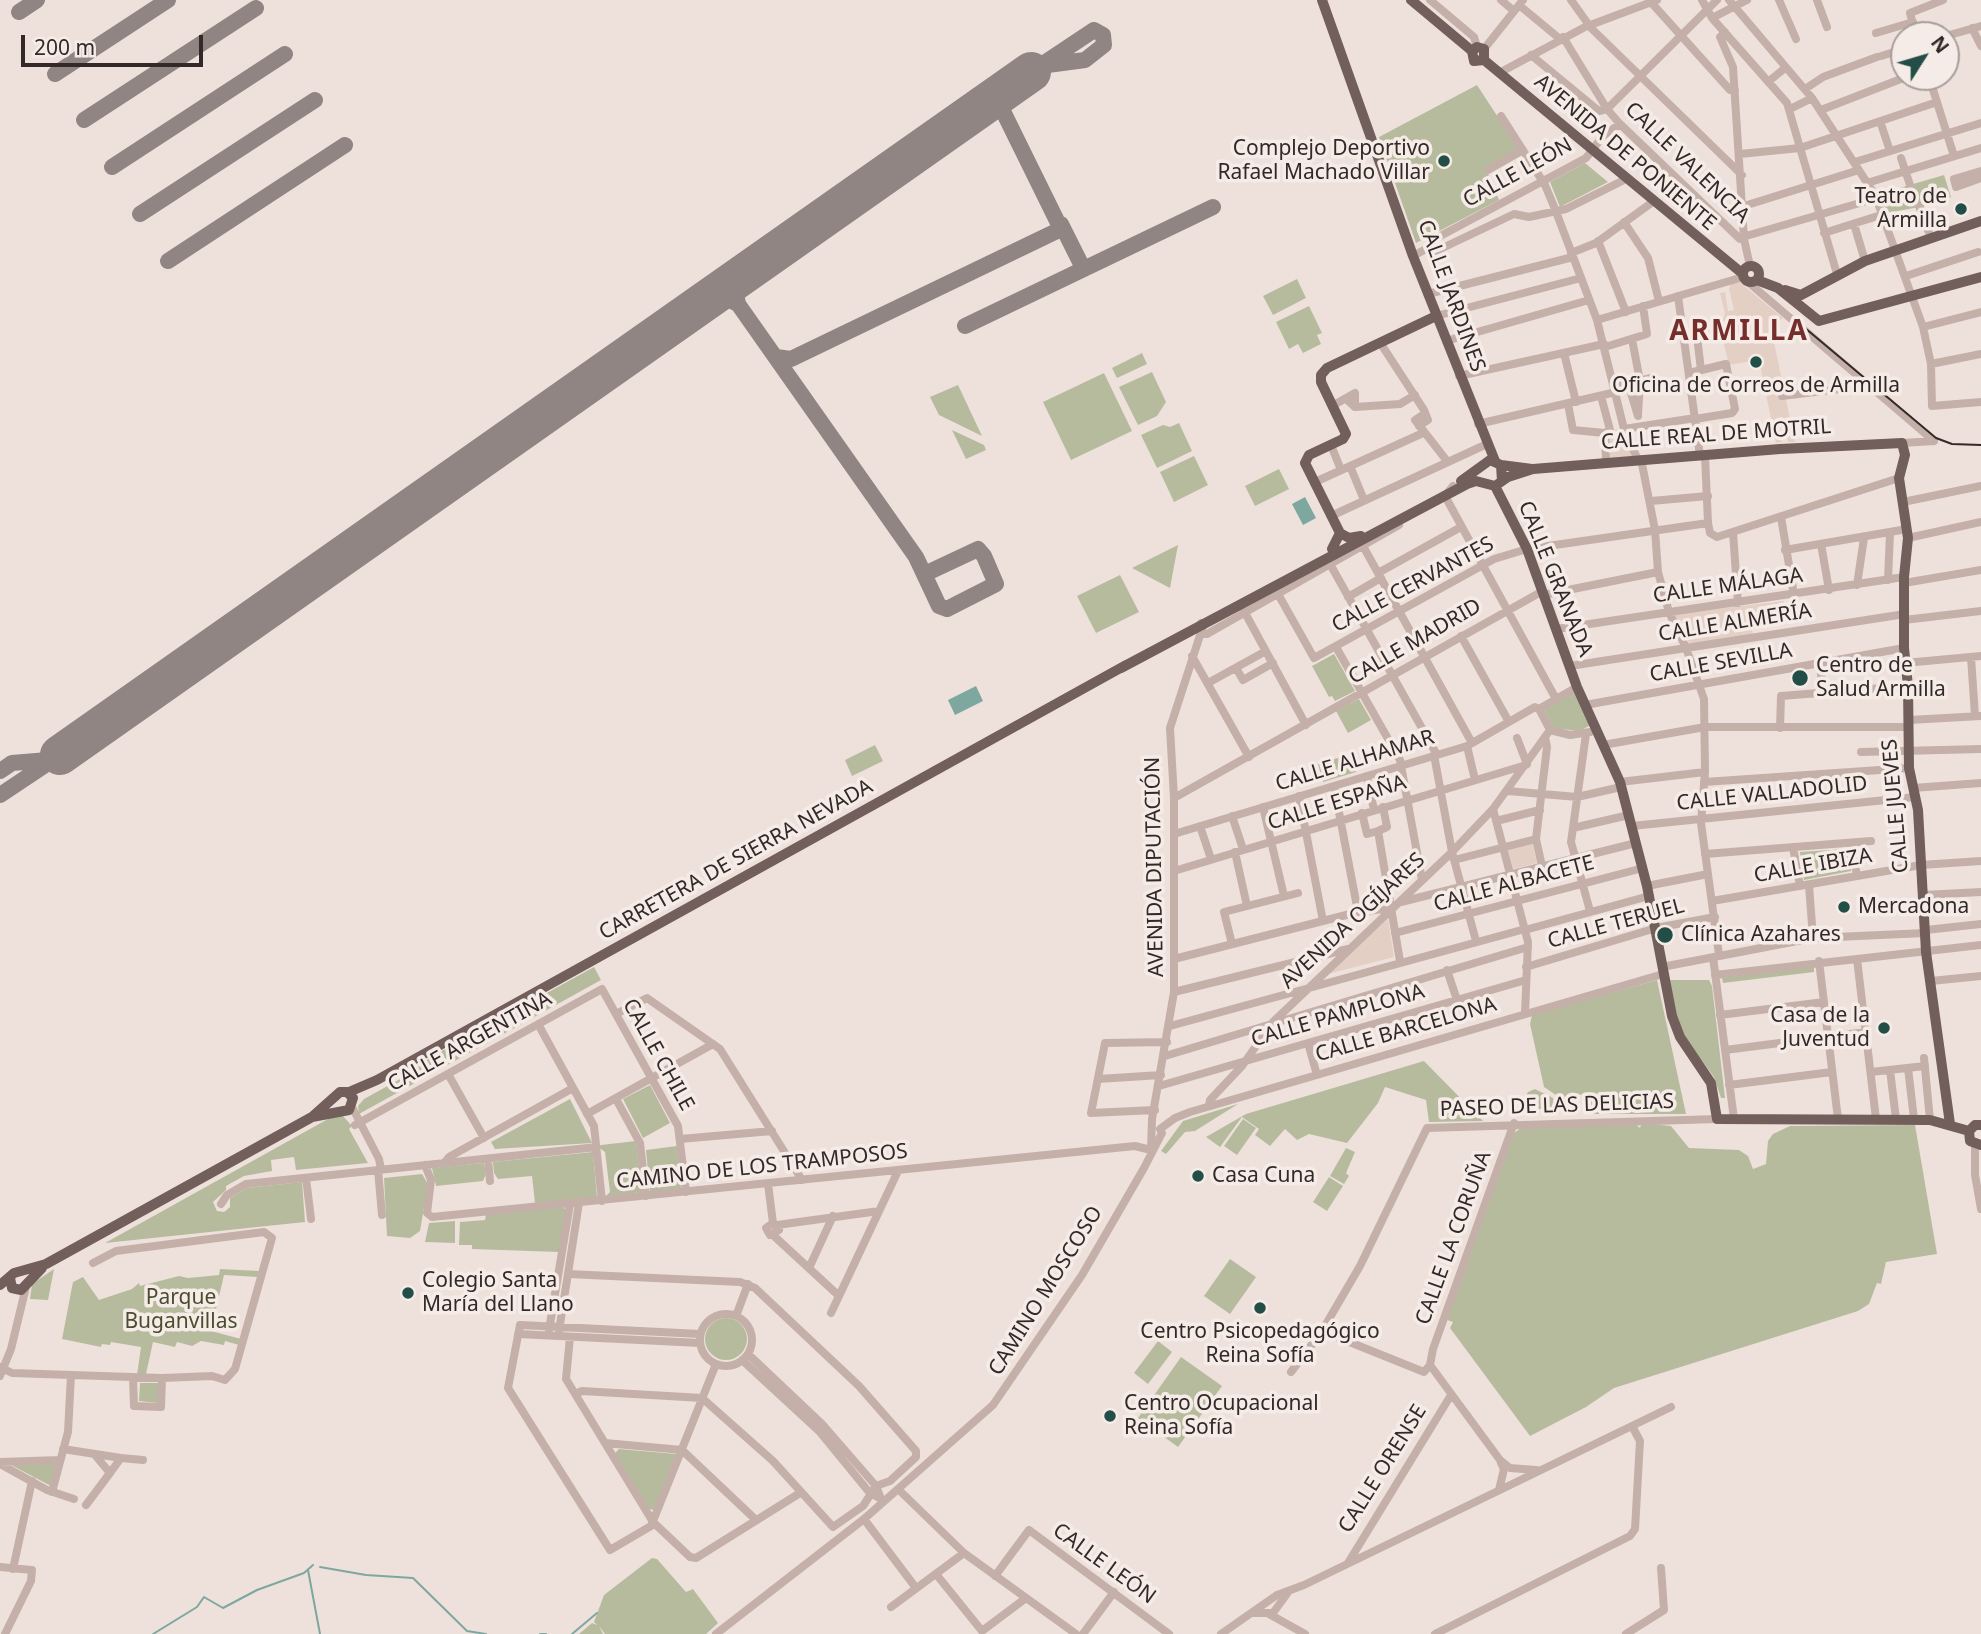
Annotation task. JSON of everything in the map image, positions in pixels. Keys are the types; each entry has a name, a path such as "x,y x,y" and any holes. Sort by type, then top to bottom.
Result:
{"main road":[{"name":"CALLE JARDINES","path":"1322,0 1413,256 1478,424 1498,463"},
{"name":"AVENIDA DE PONIENTE","path":"1411,0 1479,52 1499,73 1748,278 1778,288 1819,321 1912,294"},
{"path":"1778,288 1801,295 1836,274 1865,261 1981,221"},
{"path":"1750,265 1758,270 1748,278 1750,265"},
{"path":"1912,294 1981,277"},
{"path":"1376,530 1351,538 1340,533 1306,458 1343,439 1346,434 1321,382 1321,375 1327,368 1436,316"},
{"name":"CALLE REAL DE MOTRIL","path":"1498,463 1533,469 1640,459 1902,443"},
{"name":"CALLE JUEVES","path":"1902,443 1905,455 1899,478 1908,533 1904,580 1904,648 1908,686 1909,768 1921,865 1926,952 1950,1124"},
{"path":"1201,627 1243,610 1376,530 1480,477 1484,462 1498,463 1504,475 1498,483 1480,477 1452,486 1332,548 1254,592 1201,627"},
{"name":"CALLE REAL DE MOTRIL","path":"1498,483 1533,469"},
{"name":"CALLE GRANADA","path":"1498,483 1527,549 1577,687 1621,785 1643,868 1675,1027 1711,1083 1717,1119"},
{"path":"1332,548 1340,533"},
{"name":"CARRETERA DE SIERRA NEVADA","path":"348,1104 369,1085 1121,668 1201,627"},
{"path":"0,1292 18,1285 46,1264 312,1116 341,1091 348,1104"},
{"path":"334,1098 348,1104"},
{"path":"312,1116 348,1104"},
{"path":"1717,1119 1913,1119 1950,1124 1969,1131 1981,1125"},
{"path":"1969,1131 1968,1137 1978,1145"},
{"path":"18,1285 21,1273 46,1264"},
{"path":"0,1285 18,1285"}],"street":[{"name":"AVENIDA DE PONIENTE","path":"1430,0 1474,37 1479,52"},
{"name":"CALLE VALENCIA","path":"1501,0 1519,5 1562,38 1607,109 1620,124 1740,239 1745,237"},
{"path":"1571,0 1589,25 1742,175"},
{"path":"1702,0 1706,10 1787,103 1836,274"},
{"path":"1531,55 1599,111 1607,109 1717,0"},
{"path":"1713,18 1731,4 1747,0"},
{"path":"1779,0 1796,39"},
{"path":"1817,0 1827,27"},
{"path":"1913,21 1910,13 1943,0"},
{"path":"1499,73 1589,25 1652,1 1730,90 1735,90"},
{"path":"1731,4 1812,98 1877,198 1923,327 1931,364 1932,406 1981,402"},
{"path":"1479,52 1519,5"},
{"path":"1960,32 1977,27 1981,46"},
{"path":"1876,33 1890,29"},
{"path":"1725,32 1720,37 1733,67 1745,237 1750,265"},
{"path":"1805,89 1823,77 1890,53"},
{"path":"1768,82 1785,68"},
{"path":"1821,110 1890,83"},
{"path":"1933,91 1954,156"},
{"path":"1792,108 1812,98"},
{"path":"1740,153 1800,148 1937,102"},
{"path":"1501,116 1523,150 1556,212 1597,320 1625,429 1640,459 1651,502 1658,572 1669,612 1686,648 1704,699 1705,772 1701,819 1715,917 1715,975 1734,1119"},
{"path":"1880,121 1890,151"},
{"path":"1744,206 1811,186 1890,151 1981,123"},
{"name":"CALLE LEÓN","path":"1413,256 1426,249 1431,241 1586,158 1603,136 1620,124"},
{"path":"1867,183 1981,148"},
{"path":"1488,170 1523,150"},
{"path":"1901,158 1910,185"},
{"path":"1981,171 1954,179 1956,187 1981,178"},
{"name":"CALLE LEÓN","path":"1426,249 1436,251 1514,214 1529,217 1556,212 1626,179"},
{"path":"1745,237 1877,198"},
{"path":"1428,294 1572,255 1598,241 1651,199"},
{"path":"1919,206 1931,238"},
{"path":"1825,233 1884,214"},
{"path":"1624,222 1648,258 1659,302"},
{"path":"1854,224 1865,261"},
{"path":"1598,241 1626,312"},
{"path":"1906,276 1978,251"},
{"path":"1436,316 1581,278"},
{"name":"AVENIDA DE PONIENTE","path":"1748,278 1934,441 1902,443"},
{"path":"1597,320 1748,278"},
{"path":"1678,296 1712,537 1899,478"},
{"path":"1446,341 1589,300"},
{"path":"1459,376 1647,334 1643,306"},
{"path":"1923,327 1981,312"},
{"path":"1696,328 1701,370"},
{"path":"1632,339 1640,381 1638,415"},
{"path":"1381,344 1424,414 1415,420 1447,461"},
{"path":"1564,353 1572,403 1573,430 1607,431"},
{"path":"1931,364 1981,354"},
{"path":"1625,429 1734,411 1726,364 1689,373"},
{"path":"1478,424 1601,396 1628,383 1651,378"},
{"path":"1782,396 1856,387 1863,381"},
{"path":"1628,383 1640,426"},
{"path":"1332,406 1346,400 1356,407 1400,404 1415,396"},
{"path":"1601,396 1607,431 1606,462"},
{"path":"1315,482 1421,430"},
{"path":"1331,516 1487,444"},
{"path":"1331,445 1364,500"},
{"path":"1452,486 1445,496 1556,699"},
{"path":"1903,502 1981,486"},
{"path":"1651,502 1708,496"},
{"path":"1243,610 1278,594 1363,546 1395,527 1410,514"},
{"path":"1780,517 1794,596"},
{"path":"1785,550 1981,522"},
{"name":"CALLE CERVANTES","path":"1278,594 1314,658 1483,565 1527,549 1708,523"},
{"path":"1348,597 1379,575 1461,527"},
{"path":"1733,532 1738,603"},
{"path":"1888,580 1890,533"},
{"path":"1857,585 1864,538"},
{"path":"1821,544 1829,590"},
{"path":"1363,546 1425,657 1469,744 1475,780"},
{"path":"1330,564 1435,755 1453,856 1476,942"},
{"name":"CALLE MÁLAGA","path":"1556,628 1794,596 1888,580 1981,570"},
{"name":"CALLE MADRID","path":"1174,798 1507,610 1542,593 1658,572"},
{"path":"1243,610 1254,592"},
{"path":"1243,610 1306,725"},
{"name":"CALLE ALMERÍA","path":"1570,666 1905,617 1981,611"},
{"name":"AVENIDA DIPUTACIÓN","path":"1157,1126 1155,1110 1174,992 1174,798 1170,728 1201,627"},
{"path":"1461,636 1509,722"},
{"path":"1336,646 1401,765 1422,880"},
{"name":"CALLE SEVILLA","path":"1585,705 1904,648"},
{"path":"1208,684 1266,651"},
{"path":"1192,656 1249,757"},
{"path":"1603,745 1705,727 1780,728 1909,724 1978,716 1976,656 1905,663"},
{"path":"1236,668 1243,680 1273,663"},
{"path":"1821,664 1823,693"},
{"path":"1780,728 1781,696 1908,686"},
{"name":"CALLE ALHAMAR","path":"1174,834 1469,744 1577,687"},
{"path":"1539,709 1547,734 1536,839 1542,866"},
{"path":"1547,734 1586,734 1596,729"},
{"name":"AVENIDA OGÍJARES","path":"1209,1106 1210,1100 1245,1062 1273,1022 1308,985 1422,880 1453,856 1508,791 1547,734"},
{"path":"1586,734 1571,842 1590,911"},
{"path":"1517,738 1526,765"},
{"path":"1861,752 1981,749"},
{"name":"CALLE ESPAÑA","path":"1174,871 1526,765"},
{"path":"1704,782 1909,768"},
{"path":"1511,770 1516,778"},
{"path":"1508,791 1577,797 1621,785 1705,772"},
{"path":"1363,813 1367,834 1387,827 1367,776"},
{"name":"CALLE VALLADOLID","path":"1632,826 1981,783"},
{"path":"1334,786 1358,912"},
{"path":"1300,796 1323,921"},
{"path":"1264,807 1284,896"},
{"path":"1493,810 1528,947 1525,1013"},
{"path":"1496,821 1540,810"},
{"path":"1573,828 1629,815"},
{"path":"1232,816 1247,906"},
{"path":"1199,826 1211,859"},
{"path":"1378,831 1395,905 1395,933 1401,961"},
{"path":"1453,856 1536,839"},
{"path":"1704,854 1871,841"},
{"path":"1174,959 1636,842"},
{"path":"1850,843 1857,875"},
{"path":"1793,847 1804,885 1813,938"},
{"name":"CALLE IBIZA","path":"1712,901 1921,865 1981,860"},
{"name":"CALLE ALBACETE","path":"1395,933 1643,868"},
{"path":"1170,1026 1308,985 1590,911 1707,874"},
{"path":"1923,895 1981,892"},
{"path":"1232,944 1224,912 1298,893"},
{"name":"CALLE TERUEL","path":"1526,967 1656,928 1715,917"},
{"name":"CALLE BARCELONA","path":"1157,1126 1209,1106 1716,956 1813,938 1926,932 1981,924"},
{"path":"1715,975 1819,961 1981,945"},
{"path":"1165,1056 1528,947"},
{"path":"1174,992 1349,948"},
{"path":"1857,958 1876,1119"},
{"path":"1819,961 1839,1119"},
{"path":"1447,970 1457,1000"},
{"path":"1931,981 1981,976"},
{"name":"CALLE PAMPLONA","path":"1159,1086 1525,980"},
{"name":"CALLE CHILE","path":"602,989 678,1126 685,1192"},
{"name":"CALLE ARGENTINA","path":"357,1124 602,989"},
{"path":"616,1014 647,998 720,1049 803,1180"},
{"path":"1720,1015 1824,1002"},
{"path":"538,1024 594,1126 602,1201"},
{"path":"1725,1050 1866,1032"},
{"path":"1155,1110 1091,1113 1105,1043 1167,1042"},
{"path":"1308,1043 1317,1074"},
{"path":"587,1114 713,1044"},
{"path":"1871,1072 1908,1068 1924,1062 1930,1120"},
{"path":"1908,1068 1913,1119"},
{"path":"1891,1070 1896,1119"},
{"path":"1729,1085 1832,1072"},
{"path":"448,1074 484,1138"},
{"path":"1098,1079 1161,1075"},
{"path":"451,1159 573,1088"},
{"path":"616,1099 640,1143 646,1196"},
{"path":"348,1104 378,1170 382,1216"},
{"name":"PASEO DE LAS DELICIAS","path":"1291,1372 1322,1331 1360,1266 1427,1128 1717,1119"},
{"name":"CALLE LA CORUÑA","path":"1430,1365 1433,1349 1514,1124"},
{"name":"CAMINO MOSCOSO","path":"716,1634 957,1440 993,1405 1090,1261 1144,1168 1157,1126"},
{"name":"CALLE CHILE","path":"680,1139 772,1131"},
{"path":"1978,1145 1975,1175 1981,1209"},
{"name":"CAMINO DE LOS TRAMPOSOS","path":"425,1165 431,1180 427,1213 432,1217 574,1208 602,1201 646,1196 1135,1146 1151,1150"},
{"path":"221,1204 227,1195 246,1184 425,1165 451,1159 597,1147"},
{"path":"488,1158 490,1181"},
{"path":"831,1313 898,1171"},
{"path":"306,1178 311,1219"},
{"path":"768,1184 775,1224"},
{"path":"558,1336 568,1274 574,1208"},
{"path":"548,1336 574,1208"},
{"path":"839,1296 774,1236 766,1232 766,1228 775,1224 879,1211"},
{"path":"808,1268 833,1216"},
{"path":"18,1285 20,1313 1,1371 134,1378 212,1376 225,1380 231,1377 272,1238 264,1232 116,1251 93,1263"},
{"path":"568,1274 748,1284 859,1386 916,1451 914,1460 898,1474 873,1489 863,1506 833,1527 772,1461 702,1398 582,1391 575,1394"},
{"path":"736,1316 748,1284"},
{"path":"717,1315 736,1316 750,1330 752,1343 745,1357 727,1366 716,1364 705,1356 700,1339 709,1320 717,1315"},
{"path":"700,1339 520,1325 508,1388 607,1548 614,1549 653,1522 716,1364"},
{"path":"1322,1331 1424,1372 1430,1365 1500,1460 1504,1469 1499,1490"},
{"path":"518,1334 700,1339"},
{"path":"570,1337 566,1379 653,1522 692,1558 800,1493"},
{"path":"745,1357 823,1425 873,1489 886,1496 855,1527"},
{"path":"52,1492 68,1432 71,1375"},
{"path":"134,1378 134,1406 161,1407 162,1378"},
{"name":"CALLE ORENSE","path":"1347,1564 1451,1395"},
{"path":"1305,1634 1264,1608 1290,1591 1671,1407"},
{"path":"1435,1634 1630,1536 1635,1529 1640,1441 1632,1426"},
{"path":"605,1443 682,1450 756,1520"},
{"path":"612,1454 620,1445"},
{"path":"63,1449 143,1460"},
{"path":"95,1455 110,1472"},
{"path":"86,1505 121,1458"},
{"path":"0,1463 60,1460"},
{"path":"1500,1460 1510,1468 1539,1470"},
{"path":"0,1463 52,1492 75,1499"},
{"name":"CAMINO MOSCOSO","path":"820,1551 855,1527 886,1496 902,1493 921,1468"},
{"path":"13,1569 32,1481"},
{"path":"916,1588 864,1519 902,1493 964,1553 1076,1634"},
{"name":"CALLE LEÓN","path":"995,1576 1029,1530 1170,1634"},
{"path":"891,1607 964,1553"},
{"path":"0,1567 32,1570 32,1581 5,1634"},
{"path":"1626,1634 1664,1609 1661,1568"},
{"path":"936,1574 982,1631 1026,1598"},
{"path":"1083,1634 1114,1592"},
{"path":"1221,1634 1249,1613 1272,1603"},
{"path":"1272,1603 1288,1623"},
{"path":"1249,1613 1268,1613"}],"green space":[{"name":"Complejo Deportivo Rafael Machado Villar","path":"1477,85 1518,148 1516,152 1486,169 1499,200 1416,243 1379,137"},
{"path":"1585,163 1608,182 1560,207 1550,182"},
{"path":"1944,175 1951,197 1941,203 1887,213 1879,194"},
{"path":"1297,279 1306,298 1273,315 1263,296"},
{"path":"1309,306 1322,333 1317,335 1321,344 1303,353 1298,344 1289,349 1276,322"},
{"path":"1142,353 1147,364 1117,378 1112,368"},
{"path":"1152,372 1166,402 1157,416 1138,425 1119,387"},
{"path":"1104,373 1132,431 1071,460 1043,402"},
{"path":"958,385 982,436 939,415 930,397"},
{"path":"1179,423 1192,451 1157,468 1141,435 1163,425 1170,427"},
{"path":"952,430 984,445 986,450 966,459"},
{"path":"1194,456 1208,485 1174,502 1160,472"},
{"path":"1279,469 1289,489 1255,506 1245,486"},
{"path":"1178,545 1170,588 1132,568"},
{"path":"1120,575 1139,612 1096,633 1077,596"},
{"path":"1334,654 1355,691 1335,701 1332,696 1329,697 1312,666"},
{"path":"1575,692 1591,725 1579,731 1553,728 1544,710"},
{"path":"1359,699 1371,720 1348,733 1336,711"},
{"path":"875,745 883,761 852,776 845,760"},
{"path":"1351,754 1356,772 1323,782 1318,764"},
{"path":"1847,849 1851,871 1804,880 1800,852"},
{"path":"1814,966 1814,972 1723,983 1722,978"},
{"path":"594,967 601,980 359,1114 358,1106 364,1099 413,1072 429,1058"},
{"path":"1657,980 1686,1114 1593,1114 1588,1093 1562,1099 1544,1087 1530,1024 1532,1015"},
{"path":"1670,980 1709,980 1712,986 1725,1098 1721,1098 1714,1077 1686,1039 1676,1016"},
{"path":"1424,1061 1483,1121 1429,1122 1426,1100 1385,1087 1378,1103 1347,1143 1309,1134 1297,1140 1285,1129 1270,1146 1255,1135 1259,1129 1242,1117 1220,1147 1206,1137 1246,1114"},
{"path":"650,1085 670,1123 643,1138 623,1099"},
{"path":"1535,1089 1553,1098 1554,1108 1530,1110 1523,1101 1528,1092"},
{"path":"570,1099 592,1143 495,1149 491,1142"},
{"path":"1238,1104 1195,1131 1185,1132 1166,1154 1161,1151 1183,1121"},
{"path":"342,1115 352,1126 349,1129 368,1163 296,1170 294,1157 271,1160 272,1171 244,1176 226,1186 226,1190 213,1202 217,1211 224,1212 230,1207 230,1198 247,1188 302,1182 305,1222 105,1243 328,1119"},
{"path":"1243,1119 1256,1128 1237,1155 1224,1146"},
{"path":"1634,1123 1640,1128 1642,1123 1671,1126 1689,1148 1739,1150 1748,1156 1753,1169 1766,1164 1768,1141 1773,1134 1790,1126 1915,1125 1937,1254 1886,1262 1881,1284 1877,1283 1869,1304 1858,1311 1614,1388 1586,1407 1530,1436 1450,1328 1453,1322 1447,1320 1514,1133 1521,1128"},
{"path":"636,1141 642,1192 606,1196 610,1192 605,1152 601,1145"},
{"path":"677,1146 681,1188 650,1192 646,1150"},
{"path":"1346,1148 1355,1152 1346,1173 1349,1176 1344,1184 1330,1176"},
{"path":"593,1152 597,1197 535,1203 532,1176 498,1179 494,1173 493,1162"},
{"path":"484,1163 486,1174 483,1181 436,1186 432,1168"},
{"path":"422,1174 428,1184 420,1231 410,1238 387,1236 384,1178"},
{"path":"1329,1177 1343,1186 1327,1211 1313,1202"},
{"path":"563,1207 567,1211 559,1252 472,1249 472,1245 459,1245 460,1222 485,1220 486,1215"},
{"path":"455,1221 455,1243 425,1242 429,1223"},
{"path":"1230,1259 1256,1277 1230,1314 1204,1296"},
{"path":"54,1269 48,1300 30,1299 32,1284"},
{"name":"Parque Buganvillas","path":"220,1269 259,1271 258,1277 224,1275 211,1331 241,1339 239,1345 225,1341 224,1345 201,1341 192,1346 177,1342 175,1347 153,1342 146,1374 137,1375 141,1347 111,1342 110,1345 102,1344 101,1347 62,1339 73,1282 83,1277 99,1300 132,1289 139,1283 140,1286 179,1276 188,1278 219,1275"},
{"path":"726,1318 741,1324 747,1339 741,1354 726,1360 711,1354 705,1339 711,1324"},
{"path":"1158,1341 1172,1352 1148,1384 1134,1373"},
{"path":"1181,1357 1222,1386 1178,1447 1138,1418"},
{"path":"140,1383 159,1383 158,1403 139,1401"},
{"path":"619,1449 676,1454 654,1510 649,1509 615,1453"},
{"path":"14,1463 56,1463 51,1486 13,1466"},
{"path":"652,1558 657,1559 686,1592 693,1589 718,1623 706,1634 605,1634 599,1626 603,1634 579,1634 592,1623 597,1625 594,1622 604,1595"}],"shaded area":[{"path":"1737,280 1783,318 1771,328 1795,442 1788,442 1783,417 1777,418 1782,442 1776,443 1759,360 1729,365 1718,320 1723,319 1725,313 1720,293 1725,292 1728,311 1734,310 1729,289 1731,283"},
{"path":"1622,429 1631,458 1609,460 1607,438 1611,430"},
{"path":"1784,601 1784,607 1749,613 1753,635 1690,645 1674,614"},
{"path":"1532,842 1537,863 1513,869 1508,849"},
{"path":"1388,919 1394,957 1328,974"}],"water":[{"path":"1305,497 1316,518 1303,525 1292,504"},
{"path":"976,686 983,701 955,715 948,700"}],"waterway":[{"path":"153,1634 197,1607 204,1597 223,1608 257,1590 304,1573 313,1565"},
{"path":"320,1567 366,1575 413,1578 467,1631 486,1634"},
{"path":"308,1570 320,1634"},
{"path":"572,1634 597,1613"},
{"path":"540,1634 546,1634"}],"taxiway":[{"path":"19,12 37,0"},
{"path":"55,74 168,0"},
{"path":"84,120 256,8"},
{"path":"1094,30 1103,35 1104,45 1085,60 1040,66 1094,30"},
{"path":"112,167 285,54"},
{"path":"776,357 791,359 1061,229 996,97"},
{"path":"140,214 315,100"},
{"path":"168,261 345,145"},
{"path":"965,326 1213,207"},
{"path":"1061,224 1082,266 1088,267"},
{"path":"745,273 735,288 738,304 916,557 939,606 947,609 996,584 984,556 978,549 929,572 923,571"},
{"path":"708,299 722,296 738,304"},
{"path":"0,795 60,755"},
{"path":"0,771 12,763 48,760"}],"runway":[{"path":"60,755 1031,72"}],"tram line":[{"path":"1799,323 1936,438 1952,444 1981,445"}],"place":[{"name":"Complejo Deportivo Rafael Machado Villar","path":"1444,161"},
{"name":"Teatro de Armilla","path":"1961,209"},
{"name":"Oficina de Correos de Armilla","path":"1756,362"},
{"name":"Centro de Salud Armilla","path":"1800,678"},
{"name":"Mercadona","path":"1844,907"},
{"name":"Clínica Azahares","path":"1665,935"},
{"name":"Casa de la Juventud","path":"1884,1028"},
{"name":"Casa Cuna","path":"1198,1176"},
{"name":"Colegio Santa María del Llano","path":"408,1293"},
{"name":"Centro Psicopedagógico Reina Sofía","path":"1260,1308"},
{"name":"Centro Ocupacional Reina Sofía","path":"1110,1416"}],"district":[{"name":"ARMILLA","path":"1739,332"}]}
